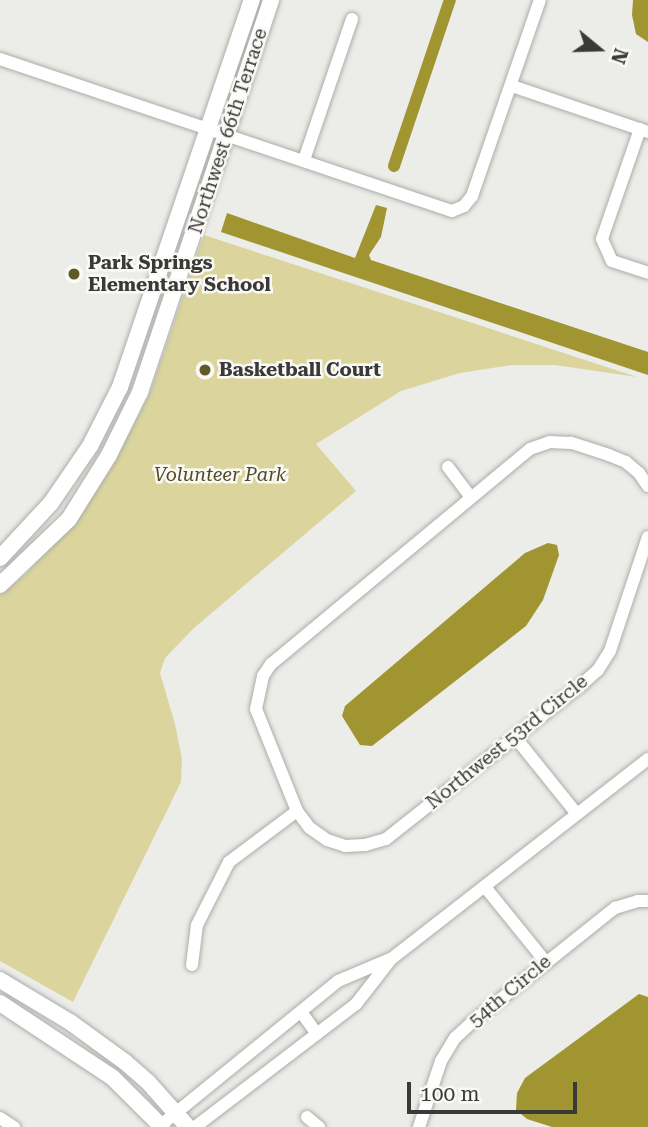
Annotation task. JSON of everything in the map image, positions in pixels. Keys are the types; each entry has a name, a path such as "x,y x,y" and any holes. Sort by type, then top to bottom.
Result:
{"street":[{"path":"0,59 209,127 452,211 464,206 472,196 540,0"},
{"path":"250,1 270,4"},
{"name":"Northwest 66th Terrace","path":"0,558 51,503 90,446 120,387 250,1"},
{"name":"Northwest 66th Terrace","path":"0,585 69,519 109,455 140,392 270,4"},
{"path":"304,160 352,19"},
{"path":"512,86 644,130 602,239 605,251 612,261 648,273"},
{"path":"155,285 175,292"},
{"name":"Northwest 53rd Circle","path":"648,486 639,473 626,462 571,443 550,442 530,449 470,496 271,664 262,676 256,709 297,811 310,828 327,840 345,846 365,845 386,839 598,670 610,651 648,537"},
{"path":"448,467 470,496"},
{"path":"515,737 576,813"},
{"path":"195,1127 356,1004 391,959 648,759"},
{"path":"192,965 197,925 229,862 297,811"},
{"path":"485,887 545,961"},
{"name":"54th Circle","path":"419,1127 441,1061 455,1038 545,961 615,908 648,901"},
{"path":"0,1003 112,1077 161,1126 338,981 391,959"},
{"path":"0,980 99,1042 148,1082 188,1127"},
{"path":"301,1012 317,1034"},
{"path":"307,1117 320,1127"},
{"path":"0,1118 14,1127"}],"green space":[{"name":"Volunteer Park","path":"204,235 637,377 555,365 512,365 460,373 401,391 316,444 356,491 194,628 165,658 160,673 182,759 181,782 73,1002 0,961 0,595 25,575 65,532 132,429 151,390"}],"shaded area":[{"path":"633,0 648,0 648,42 636,34 632,15"},
{"path":"376,205 387,208 381,237 369,255 371,260 648,352 648,375 221,232 227,213 355,258"},
{"path":"548,543 557,545 559,555 543,600 526,626 372,746 360,745 342,716 345,706 525,553"},
{"path":"639,994 648,997 648,1127 552,1127 527,1119 516,1110 517,1093 525,1078"}],"waterway":[{"path":"394,166 450,0"}],"place":[{"name":"Park Springs Elementary School","path":"74,274"},
{"name":"Basketball Court","path":"205,370"}]}
